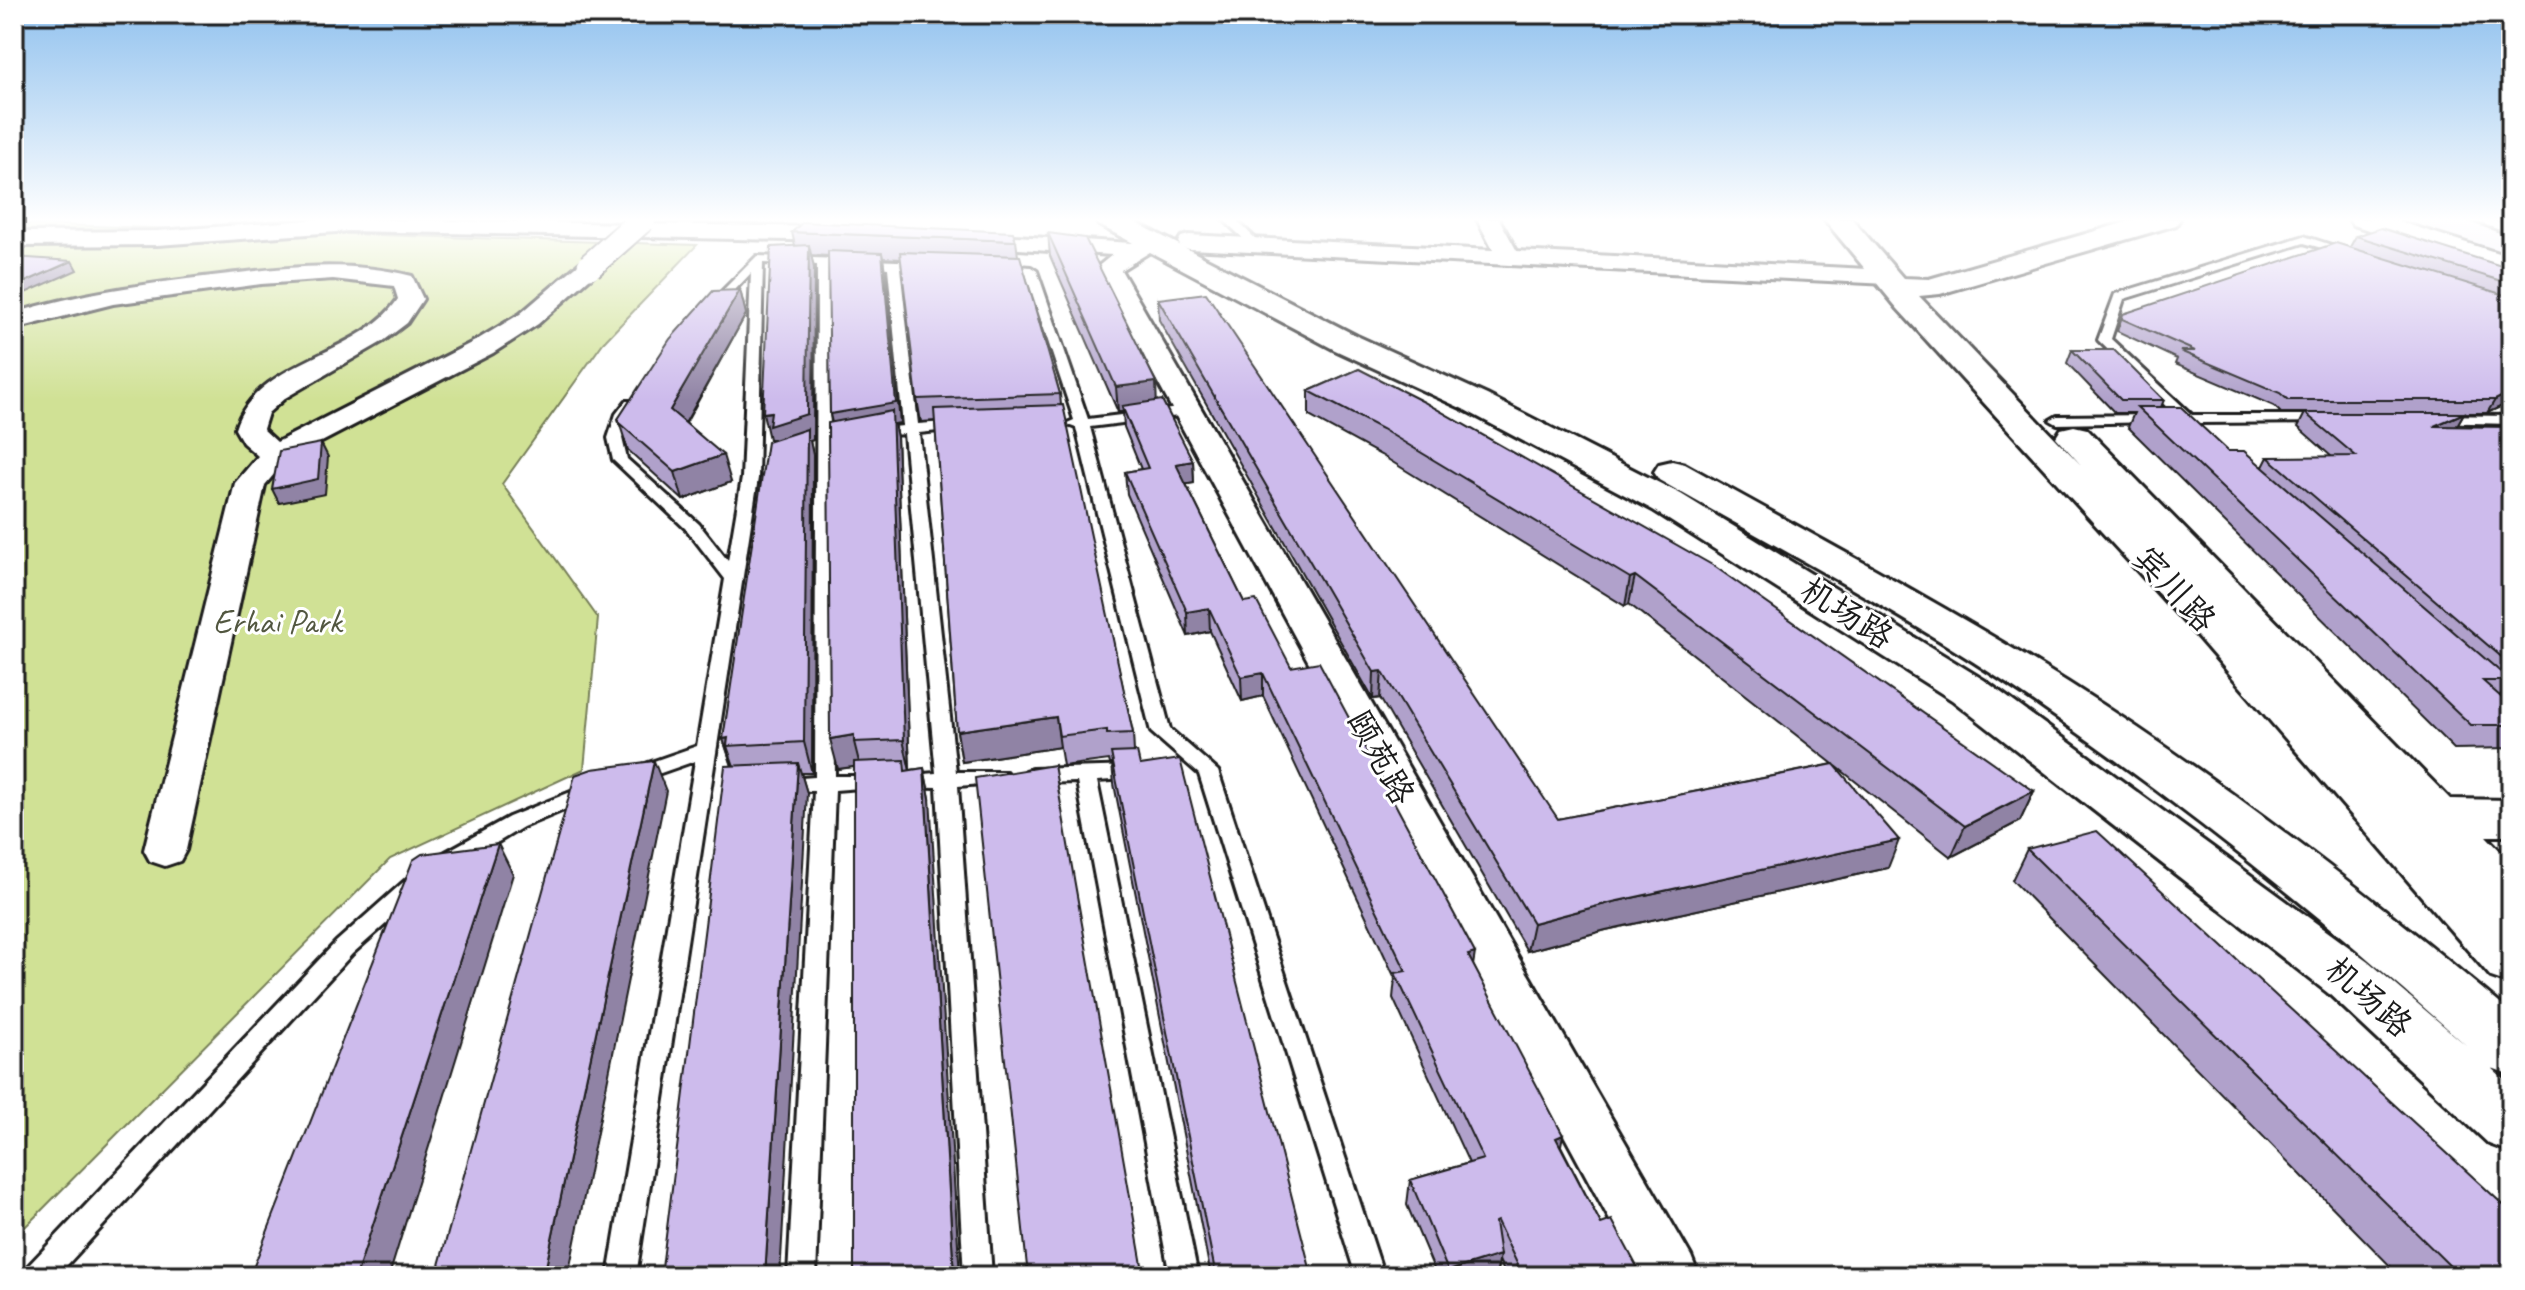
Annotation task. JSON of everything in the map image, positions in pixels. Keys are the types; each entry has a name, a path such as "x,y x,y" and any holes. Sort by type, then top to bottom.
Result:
{"main road":[{"name":"机场路","path":"1240,279 1346,343 1475,402 1667,502 1968,690 2348,977 2511,1124"},
{"name":"机场路","path":"1264,279 1541,405 1690,481 1936,621 2055,695 2224,815 2387,940 2511,1049"},
{"path":"1907,281 1913,279"},
{"path":"1907,281 1915,279"},
{"name":"宾川路","path":"1907,281 2057,420 2255,622 2511,896"},
{"name":"宾川路","path":"1907,281 2511,961"},
{"path":"2434,817 2511,818"}],"street":[{"path":"14,321 115,296 248,279"},
{"path":"275,455 253,438 248,426 252,413 285,384 362,344 387,327 411,301 411,292 404,281 393,279"},
{"path":"165,850 250,483 275,455 484,347 529,319 575,279"},
{"name":"颐苑路","path":"1114,279 1671,1276"},
{"path":"1876,279 1907,281"},
{"path":"1878,279 1907,281"}],"lane":[{"path":"699,323 739,279"},
{"path":"622,1276 709,787 708,749 733,578 757,466 757,279"},
{"path":"802,1276 825,783 823,279"},
{"path":"896,279 947,779 978,1276"},
{"path":"1034,279 1082,423 1161,732 1208,771 1370,1276"},
{"path":"2176,279 2119,297 2104,340 2200,430"},
{"path":"642,391 623,414 615,438 620,460 693,527 733,578"},
{"path":"2489,419 2511,410"},
{"path":"1049,424 1187,411"},
{"path":"2057,420 2347,419"},
{"path":"2426,419 2511,420"},
{"path":"860,435 972,425"},
{"path":"2475,673 2511,704"},
{"path":"38,1276 344,948 384,910 429,875 490,836 538,812 708,749"},
{"path":"763,785 1208,771"},
{"path":"1086,775 1184,1276"}],"green space":[{"name":"Erhai Park","path":"14,279 664,279 603,343 502,484 598,618 584,769 390,859 14,1238"}],"building":[{"path":"14,279 31,279 14,287"},
{"path":"769,279 809,279 807,414 769,426 771,412 763,413"},
{"path":"828,279 884,279 896,403 830,414"},
{"path":"903,279 1027,279 1060,394 917,399"},
{"path":"1068,279 1105,279 1156,382 1116,387"},
{"path":"2227,279 2453,279 2511,297 2511,392 2495,400 2288,400 2280,393 2180,351 2195,351 2122,319 2123,314"},
{"path":"740,290 670,410 723,455 675,472 618,419 670,339 713,291"},
{"path":"1206,293 1558,819 1834,764 1899,840 1613,902 1533,923 1382,671 1374,672 1158,299"},
{"path":"2072,350 2114,350 2164,400 2121,400"},
{"path":"1359,369 1424,402 1714,566 2034,791 1965,826 1635,576 1630,578 1382,429 1309,391"},
{"path":"1162,400 1193,461 1176,464 1244,602 1256,600 1291,667 1319,662 1475,953 1468,955 1563,1135 1556,1138 1601,1224 1612,1220 1642,1276 1523,1276 1497,1221 1500,1255 1448,1271 1410,1180 1483,1159 1395,973 1406,971 1263,673 1241,677 1209,608 1187,612 1125,472 1148,468 1122,406"},
{"path":"1063,405 1133,733 1107,734 1107,730 1059,736 1056,717 957,731 934,409"},
{"path":"2137,407 2181,407 2228,451 2244,451 2511,681 2483,681 2511,706 2511,725 2471,725"},
{"path":"892,411 904,740 854,742 854,735 830,739 828,423"},
{"path":"2305,413 2464,413 2434,426 2511,427 2511,665 2268,457 2356,456"},
{"path":"807,429 804,742 727,746 728,738 723,739 767,442"},
{"path":"321,443 318,479 272,489 279,451"},
{"path":"1137,752 1140,765 1180,759 1312,1276 1216,1276 1111,753"},
{"path":"904,760 905,771 924,768 954,1276 854,1276 854,762"},
{"path":"654,761 544,1276 436,1276 575,775 592,769"},
{"path":"798,763 765,1276 661,1276 725,766"},
{"path":"1054,765 1144,1276 1028,1276 975,778"},
{"path":"2097,831 2511,1212 2511,1276 2460,1276 2027,849"},
{"path":"498,844 356,1276 250,1276 413,860 422,854"}]}
